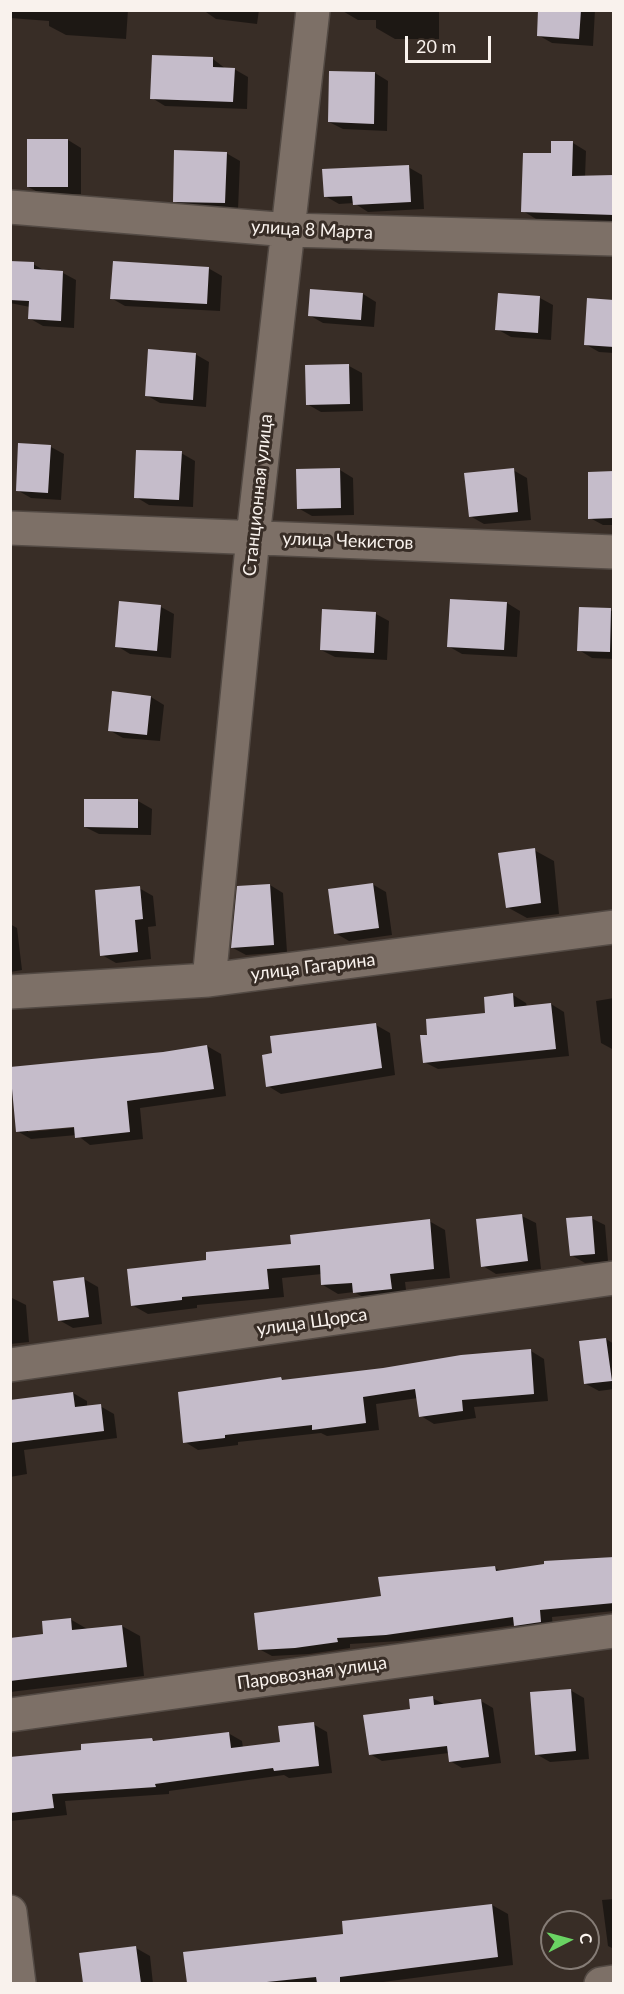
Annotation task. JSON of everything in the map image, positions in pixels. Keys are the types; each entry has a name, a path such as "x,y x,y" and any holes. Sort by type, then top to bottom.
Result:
{"street":[{"name":"Станционная улица","path":"209,980 253,537 313,10"},
{"name":"улица 8 Марта","path":"10,207 289,230 614,240"},
{"name":"улица Чекистов","path":"10,528 614,552"},
{"name":"улица Гагарина","path":"10,992 209,980 614,927"},
{"name":"улица Щорса","path":"10,1365 614,1278"},
{"name":"Паровозная улица","path":"10,1715 614,1631"},
{"path":"10,1912 19,1983"},
{"path":"601,1983 614,1982"}],"building":[{"path":"538,10 581,10 579,39 537,36"},
{"path":"152,55 213,57 213,67 235,68 233,102 150,99"},
{"path":"329,71 375,72 374,124 328,122"},
{"path":"27,139 68,139 68,187 27,187"},
{"path":"551,141 573,141 572,176 614,175 614,215 521,212 523,153 551,153"},
{"path":"174,150 227,152 225,203 173,202"},
{"path":"409,165 411,202 353,205 352,196 324,197 322,169"},
{"path":"10,261 34,262 34,269 63,271 61,321 28,319 29,301 10,300"},
{"path":"113,261 209,267 207,304 110,299"},
{"path":"310,289 363,293 361,320 308,316"},
{"path":"498,293 540,296 538,333 495,330"},
{"path":"587,298 614,300 614,347 584,345"},
{"path":"148,349 196,353 193,400 145,396"},
{"path":"349,364 350,404 306,405 305,365"},
{"path":"18,443 51,445 48,493 16,491"},
{"path":"136,450 182,451 179,500 134,498"},
{"path":"340,468 341,508 297,509 296,469"},
{"path":"514,468 518,512 469,517 464,473"},
{"path":"614,471 614,518 588,519 588,472"},
{"path":"450,599 507,602 504,650 447,647"},
{"path":"119,601 161,605 157,651 115,647"},
{"path":"579,607 611,608 610,652 577,651"},
{"path":"322,609 376,612 374,653 320,650"},
{"path":"112,691 151,696 147,735 108,731"},
{"path":"84,799 138,799 138,828 84,827"},
{"path":"535,848 541,903 506,908 498,853"},
{"path":"373,883 379,928 334,934 328,889"},
{"path":"270,884 274,945 231,948 237,886"},
{"path":"140,886 143,919 135,920 138,952 100,956 95,890"},
{"path":"513,993 514,1007 551,1003 556,1049 423,1063 420,1035 427,1035 426,1019 485,1013 484,997"},
{"path":"376,1023 382,1068 266,1087 262,1055 272,1053 270,1036"},
{"path":"207,1045 214,1089 127,1101 130,1132 75,1138 74,1127 16,1132 10,1067 163,1052"},
{"path":"522,1214 528,1261 481,1267 476,1219"},
{"path":"592,1216 595,1254 570,1256 566,1218"},
{"path":"430,1219 434,1269 390,1274 392,1289 353,1293 352,1283 321,1285 320,1265 267,1269 269,1289 182,1297 182,1300 131,1306 127,1269 206,1260 206,1252 291,1244 290,1235"},
{"path":"84,1277 89,1317 58,1321 53,1281"},
{"path":"606,1338 612,1381 584,1384 579,1341"},
{"path":"531,1349 534,1394 462,1400 463,1411 419,1417 415,1389 363,1397 366,1423 312,1430 312,1425 225,1435 225,1438 183,1443 178,1392 281,1377 282,1380 383,1368 461,1355"},
{"path":"73,1392 75,1407 101,1404 104,1431 10,1443 10,1400"},
{"path":"614,1557 614,1603 540,1610 541,1622 514,1626 513,1617 386,1635 337,1638 338,1642 295,1648 258,1650 254,1613 381,1596 378,1577 495,1566 496,1571 544,1564 544,1561"},
{"path":"71,1618 72,1630 122,1625 127,1667 10,1681 10,1638 43,1634 42,1621"},
{"path":"571,1689 576,1751 535,1755 530,1692"},
{"path":"433,1696 434,1705 481,1699 489,1757 449,1762 447,1746 369,1755 363,1715 410,1709 409,1699"},
{"path":"314,1722 319,1766 274,1771 273,1768 155,1784 156,1787 52,1794 54,1808 10,1813 10,1757 81,1750 81,1744 152,1738 153,1741 229,1732 231,1748 280,1742 278,1726"},
{"path":"492,1904 498,1957 340,1977 340,1983 317,1983 316,1977 257,1983 187,1983 183,1952 343,1934 342,1921"},
{"path":"136,1946 141,1983 83,1983 79,1953"}]}
